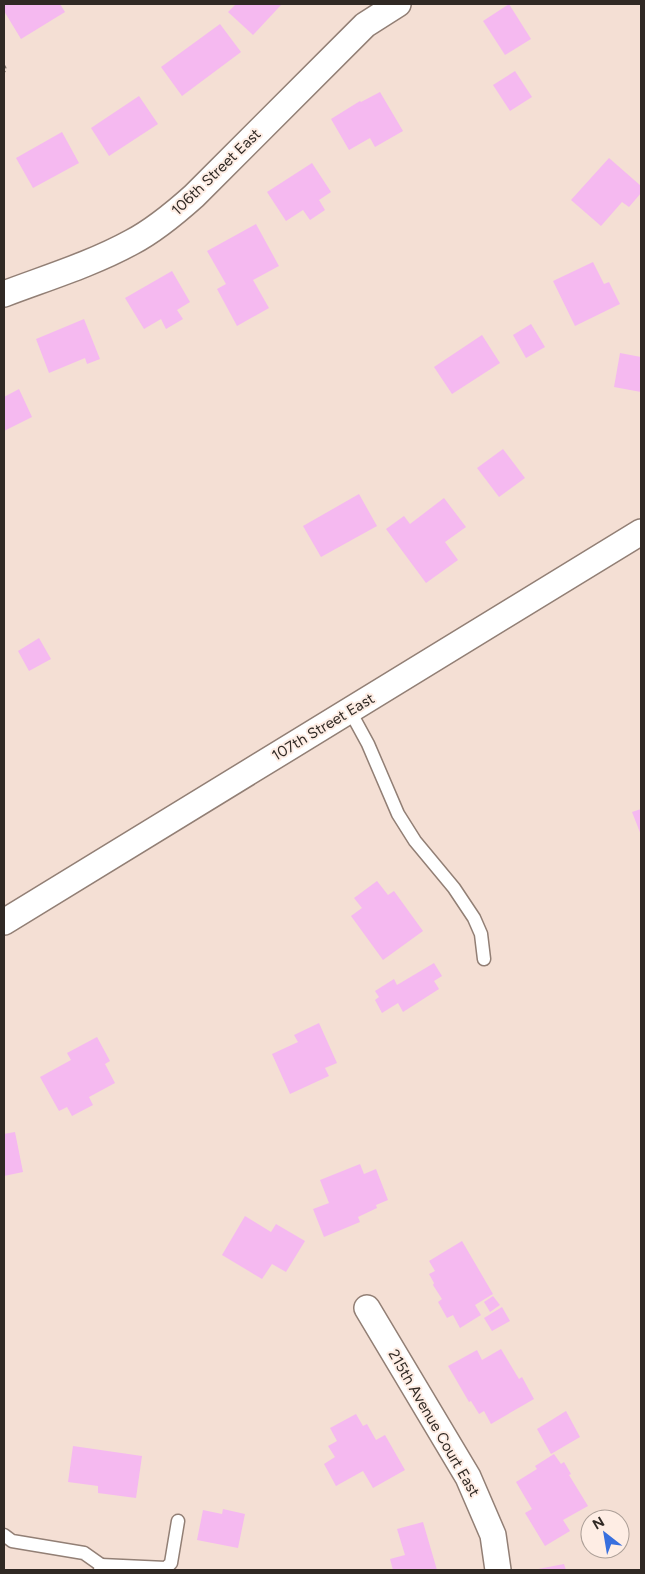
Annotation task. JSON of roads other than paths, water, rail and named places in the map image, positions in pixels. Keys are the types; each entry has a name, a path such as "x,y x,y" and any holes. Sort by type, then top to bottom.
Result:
{"street":[{"name":"106th Street East","path":"4,294 110,253 133,242 175,213 365,24 393,5"},
{"name":"107th Street East","path":"4,922 641,532"},
{"name":"215th Avenue Court East","path":"367,1308 468,1477 493,1535 498,1570"}],"lane":[{"path":"350,710 368,744 398,814 415,841 454,888 474,918 481,934 484,959"},
{"path":"4,1535 12,1541 84,1553 100,1568 166,1568 171,1563 178,1521"}]}
